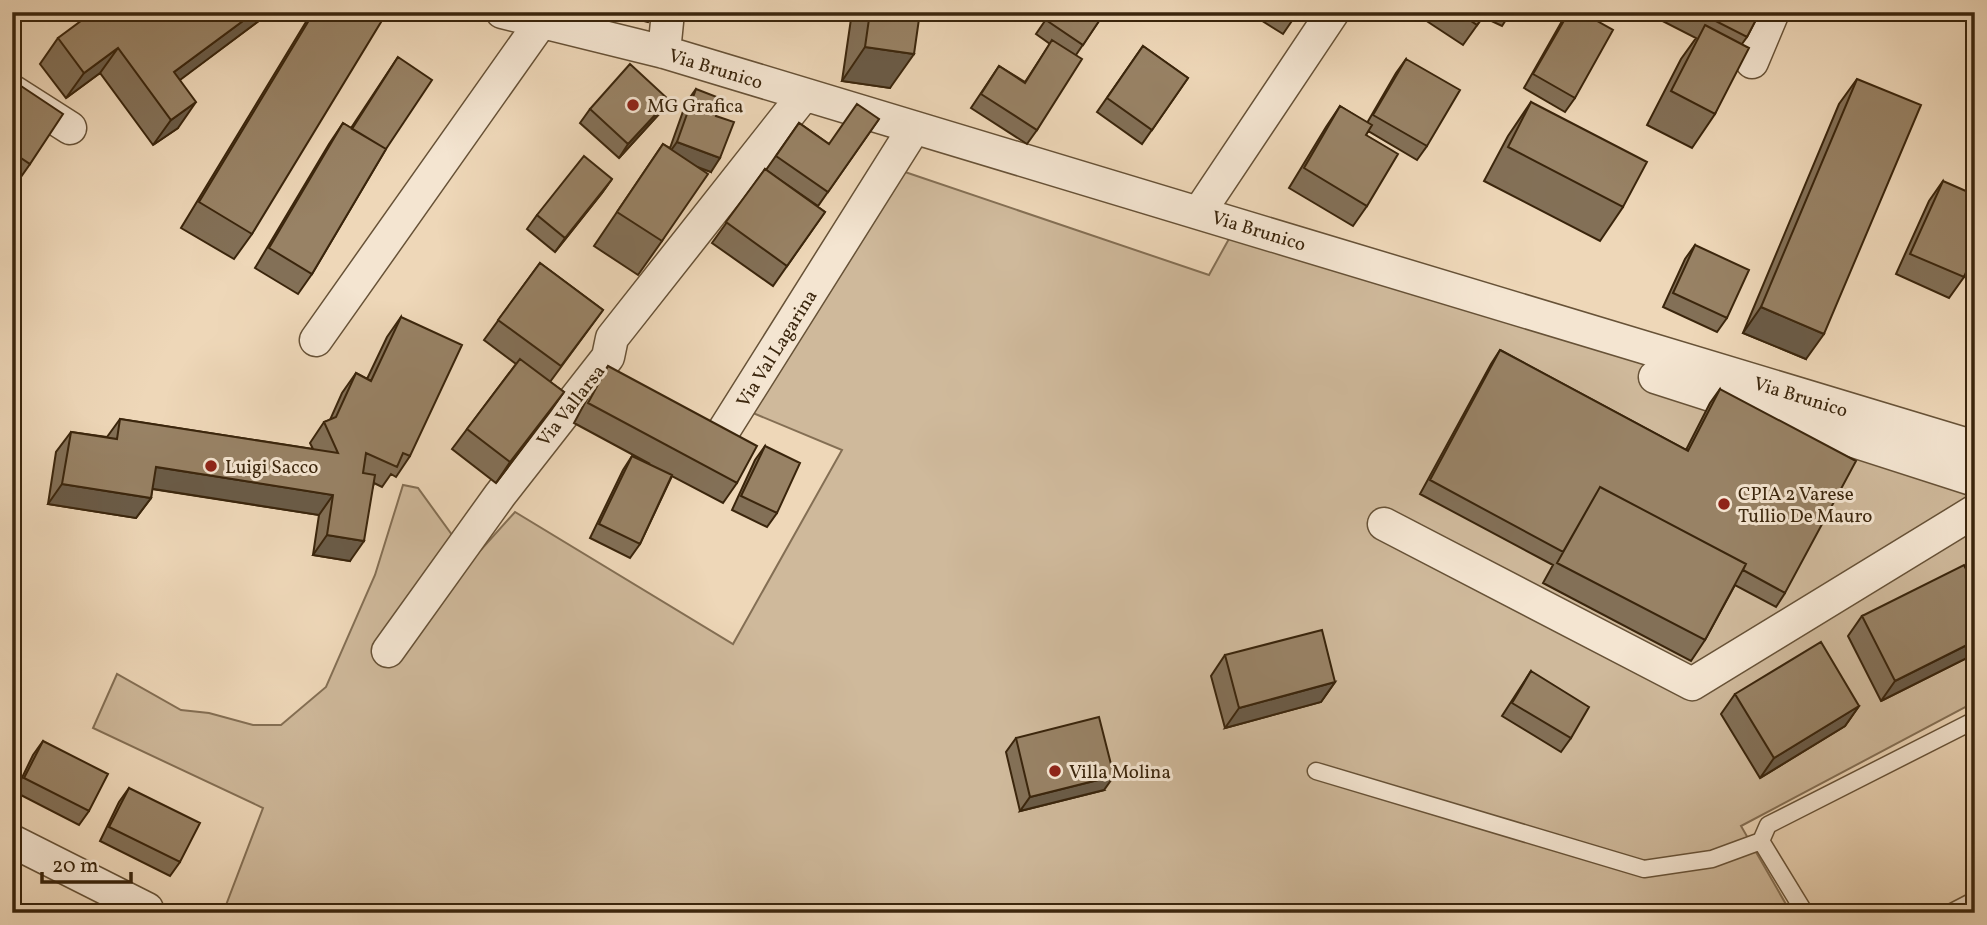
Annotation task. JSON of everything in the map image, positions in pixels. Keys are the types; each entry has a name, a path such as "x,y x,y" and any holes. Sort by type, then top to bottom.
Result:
{"street":[{"name":"Via Brunico","path":"502,12 664,52 803,96 1200,211 1975,447"},
{"path":"664,52 668,12"},
{"path":"1200,211 1333,12"},
{"path":"1752,62 1773,12"},
{"path":"316,340 541,22"},
{"path":"12,91 70,128"},
{"name":"Via Vallarsa","path":"388,651 500,495 615,369 612,338 803,96"},
{"name":"Via Val Lagarina","path":"664,420 714,446 914,128"},
{"path":"1654,377 1975,480"},
{"path":"1384,524 1692,684 1975,511"},
{"path":"12,841 147,909"}],"lane":[{"path":"1315,771 1644,869 1712,859 1761,841 1768,825 1975,720"},
{"path":"1761,841 1805,913"},
{"path":"1950,913 1975,900"}],"shaded area":[{"path":"905,172 1209,275 1235,228 1975,456 1975,702 1741,826 1791,913 223,913 263,808 93,728 117,674 181,710 209,713 253,725 281,725 326,687 375,575 403,485 418,488 471,561 515,512 733,644 842,450 753,413"}],"building":[{"path":"93,12 255,12 174,72 196,102 171,120 118,48 84,73 58,38"},
{"path":"314,12 364,12 381,22 252,234 199,202"},
{"path":"870,12 920,12 914,54 865,47"},
{"path":"1052,12 1105,12 1083,45 1046,20"},
{"path":"1458,12 1486,12 1477,25"},
{"path":"1569,12 1581,12 1613,30 1575,98 1533,74"},
{"path":"1698,12 1760,12 1747,37"},
{"path":"1705,25 1749,48 1715,114 1671,91"},
{"path":"1052,40 1082,59 1037,130 981,94 999,66 1025,83"},
{"path":"1143,46 1188,78 1152,130 1107,98"},
{"path":"398,57 432,80 386,149 352,129"},
{"path":"1406,59 1460,90 1427,146 1373,115"},
{"path":"630,64 669,100 628,144 590,109"},
{"path":"1857,79 1921,105 1824,334 1761,307"},
{"path":"15,82 63,114 30,164 12,152 12,86"},
{"path":"696,89 722,99 716,116 734,122 720,158 677,142"},
{"path":"1531,102 1647,162 1623,207 1508,147"},
{"path":"857,104 879,119 828,192 776,156 799,123 829,144"},
{"path":"1340,106 1372,125 1366,135 1398,154 1367,206 1304,168"},
{"path":"343,123 386,149 312,274 269,248"},
{"path":"663,144 708,174 662,241 617,212"},
{"path":"584,156 612,179 565,238 537,215"},
{"path":"765,169 825,212 787,266 726,222"},
{"path":"1943,181 1975,195 1975,252 1964,277 1910,254"},
{"path":"1695,245 1749,270 1727,318 1673,293"},
{"path":"540,263 603,310 561,366 498,320"},
{"path":"401,317 462,345 410,456 403,453 397,467 366,453 363,473 375,475 364,541 327,535 333,495 156,467 151,498 62,484 71,432 117,439 120,419 338,453 324,422 336,417 356,373 371,381"},
{"path":"1500,350 1688,451 1720,389 1856,461 1785,593 1743,570 1746,564 1600,487 1563,552 1430,480"},
{"path":"520,359 564,392 510,462 467,429"},
{"path":"608,366 757,446 737,483 588,403"},
{"path":"765,446 800,463 777,513 741,496"},
{"path":"632,456 672,475 640,544 599,524"},
{"path":"1600,487 1746,564 1705,640 1557,563"},
{"path":"1964,565 1975,587 1975,641 1895,681 1862,616"},
{"path":"1322,630 1335,682 1239,708 1225,655"},
{"path":"1821,642 1859,706 1774,758 1735,694"},
{"path":"1531,671 1589,707 1571,738 1512,703"},
{"name":"Villa Molina","path":"1099,717 1114,776 1030,797 1016,738"},
{"path":"43,741 108,774 89,811 24,778"},
{"path":"129,788 200,823 180,862 109,827"}],"place":[{"name":"MG Grafica","path":"633,105"},
{"name":"Luigi Sacco","path":"211,466"},
{"name":"CPIA 2 Varese Tullio De Mauro","path":"1724,504"},
{"name":"Villa Molina","path":"1055,771"}]}
